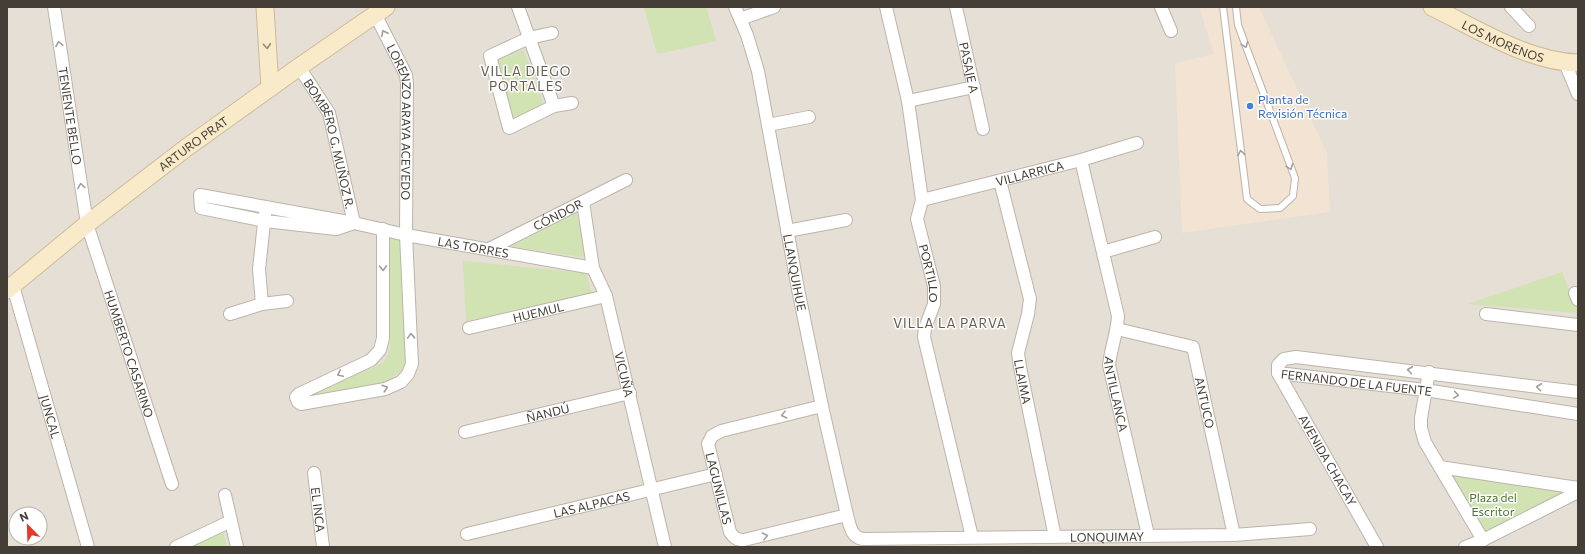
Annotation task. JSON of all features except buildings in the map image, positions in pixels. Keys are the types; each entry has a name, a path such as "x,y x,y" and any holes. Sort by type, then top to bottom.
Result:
{"main road":[{"path":"265,7 270,88"},
{"name":"LOS MORENOS","path":"1432,7 1519,49 1571,63"},
{"name":"ARTURO PRAT","path":"10,288 87,224 186,148 380,11"}],"street":[{"name":"TENIENTE BELLO","path":"54,7 87,224"},
{"path":"518,7 554,106"},
{"name":"LLANQUIHUE","path":"735,7 747,35 758,71 822,406 847,515 852,531 856,537"},
{"path":"740,20 774,7"},
{"name":"PORTILLO","path":"886,7 908,100 922,200 917,219 934,286 934,304 925,328 924,337 972,537"},
{"name":"PASAJE A","path":"956,7 983,129"},
{"path":"1161,7 1171,31"},
{"path":"1511,7 1529,26"},
{"name":"LORENZO ARAYA ACEVEDO","path":"380,11 406,75 407,84 406,235 412,364 408,374 401,382 385,389 301,404 296,397 299,394 371,360 380,350 383,338 383,229"},
{"path":"552,33 529,38 490,56 509,128 554,106 572,103"},
{"path":"1571,63 1578,94"},
{"name":"BOMBERO G. MUÑOZ R.","path":"299,67 329,114 354,223"},
{"path":"908,100 974,87"},
{"path":"768,124 809,117"},
{"name":"VILLARRICA","path":"922,200 1081,160 1137,143"},
{"name":"ANTILLANCA","path":"1081,160 1118,316 1117,330 1109,365 1148,535"},
{"name":"CÓNDOR","path":"489,249 626,180"},
{"name":"LLAIMA","path":"1000,181 1030,299 1028,314 1018,353 1055,537"},
{"name":"LAS TORRES","path":"354,223 336,229 264,220 201,208 200,195 354,223 406,235 593,268"},
{"name":"VICUÑA","path":"583,202 593,268 606,296 653,490 665,547"},
{"path":"262,304 259,269 266,206"},
{"path":"788,231 846,220"},
{"name":"HUMBERTO CASARINO","path":"87,224 172,484"},
{"path":"1103,252 1155,237"},
{"name":"JUNCAL","path":"10,288 88,547"},
{"name":"HUEMUL","path":"469,328 606,296"},
{"path":"230,314 262,304 287,301"},
{"path":"1486,314 1578,325"},
{"name":"ANTUCO","path":"1117,330 1193,347 1234,535"},
{"name":"FERNANDO DE LA FUENTE","path":"1578,392 1429,372 1296,357 1284,359 1278,365 1278,373 1425,390 1578,414"},
{"path":"1429,372 1425,390 1421,428 1426,442 1483,540"},
{"name":"AVENIDA CHACAY","path":"1278,373 1377,547"},
{"name":"ÑANDÚ","path":"465,432 630,393"},
{"name":"LAGUNILLAS","path":"822,406 721,431 712,436 708,444 730,532 732,536 739,540 847,515"},
{"path":"1440,467 1578,488"},
{"name":"EL INCA","path":"314,473 323,547"},
{"name":"LAS ALPACAS","path":"467,534 716,474"},
{"path":"1465,547 1483,540 1578,492"},
{"path":"225,495 237,547"},
{"path":"176,547 231,521"},
{"name":"LONQUIMAY","path":"856,537 863,539 1234,535 1310,529"}],"lane":[{"path":"1223,7 1247,199 1260,209 1280,208 1293,196 1295,178 1238,25 1236,7"}],"shaded area":[{"path":"7,7 1578,7 1578,547 7,547"},
{"path":"1199,7 1259,7 1327,153 1330,212 1182,233 1175,63 1214,54"}],"green space":[{"path":"644,7 706,7 716,41 657,54"},
{"path":"524,50 544,106 510,121 496,60"},
{"path":"576,210 588,258 509,246"},
{"path":"387,238 402,238 405,363 400,372 386,382 310,395 383,363 390,351"},
{"path":"463,261 586,273 592,294 466,321"},
{"path":"1562,272 1578,313 1468,304"},
{"name":"Plaza del Escritor","path":"1446,471 1572,491 1483,535"},
{"path":"223,532 227,547 191,547"}],"place":[{"name":"Planta de Revisión Técnica","path":"1250,106"}],"district":[{"name":"VILLA DIEGO PORTALES","path":"526,78"},
{"name":"VILLA LA PARVA","path":"950,323"}]}
